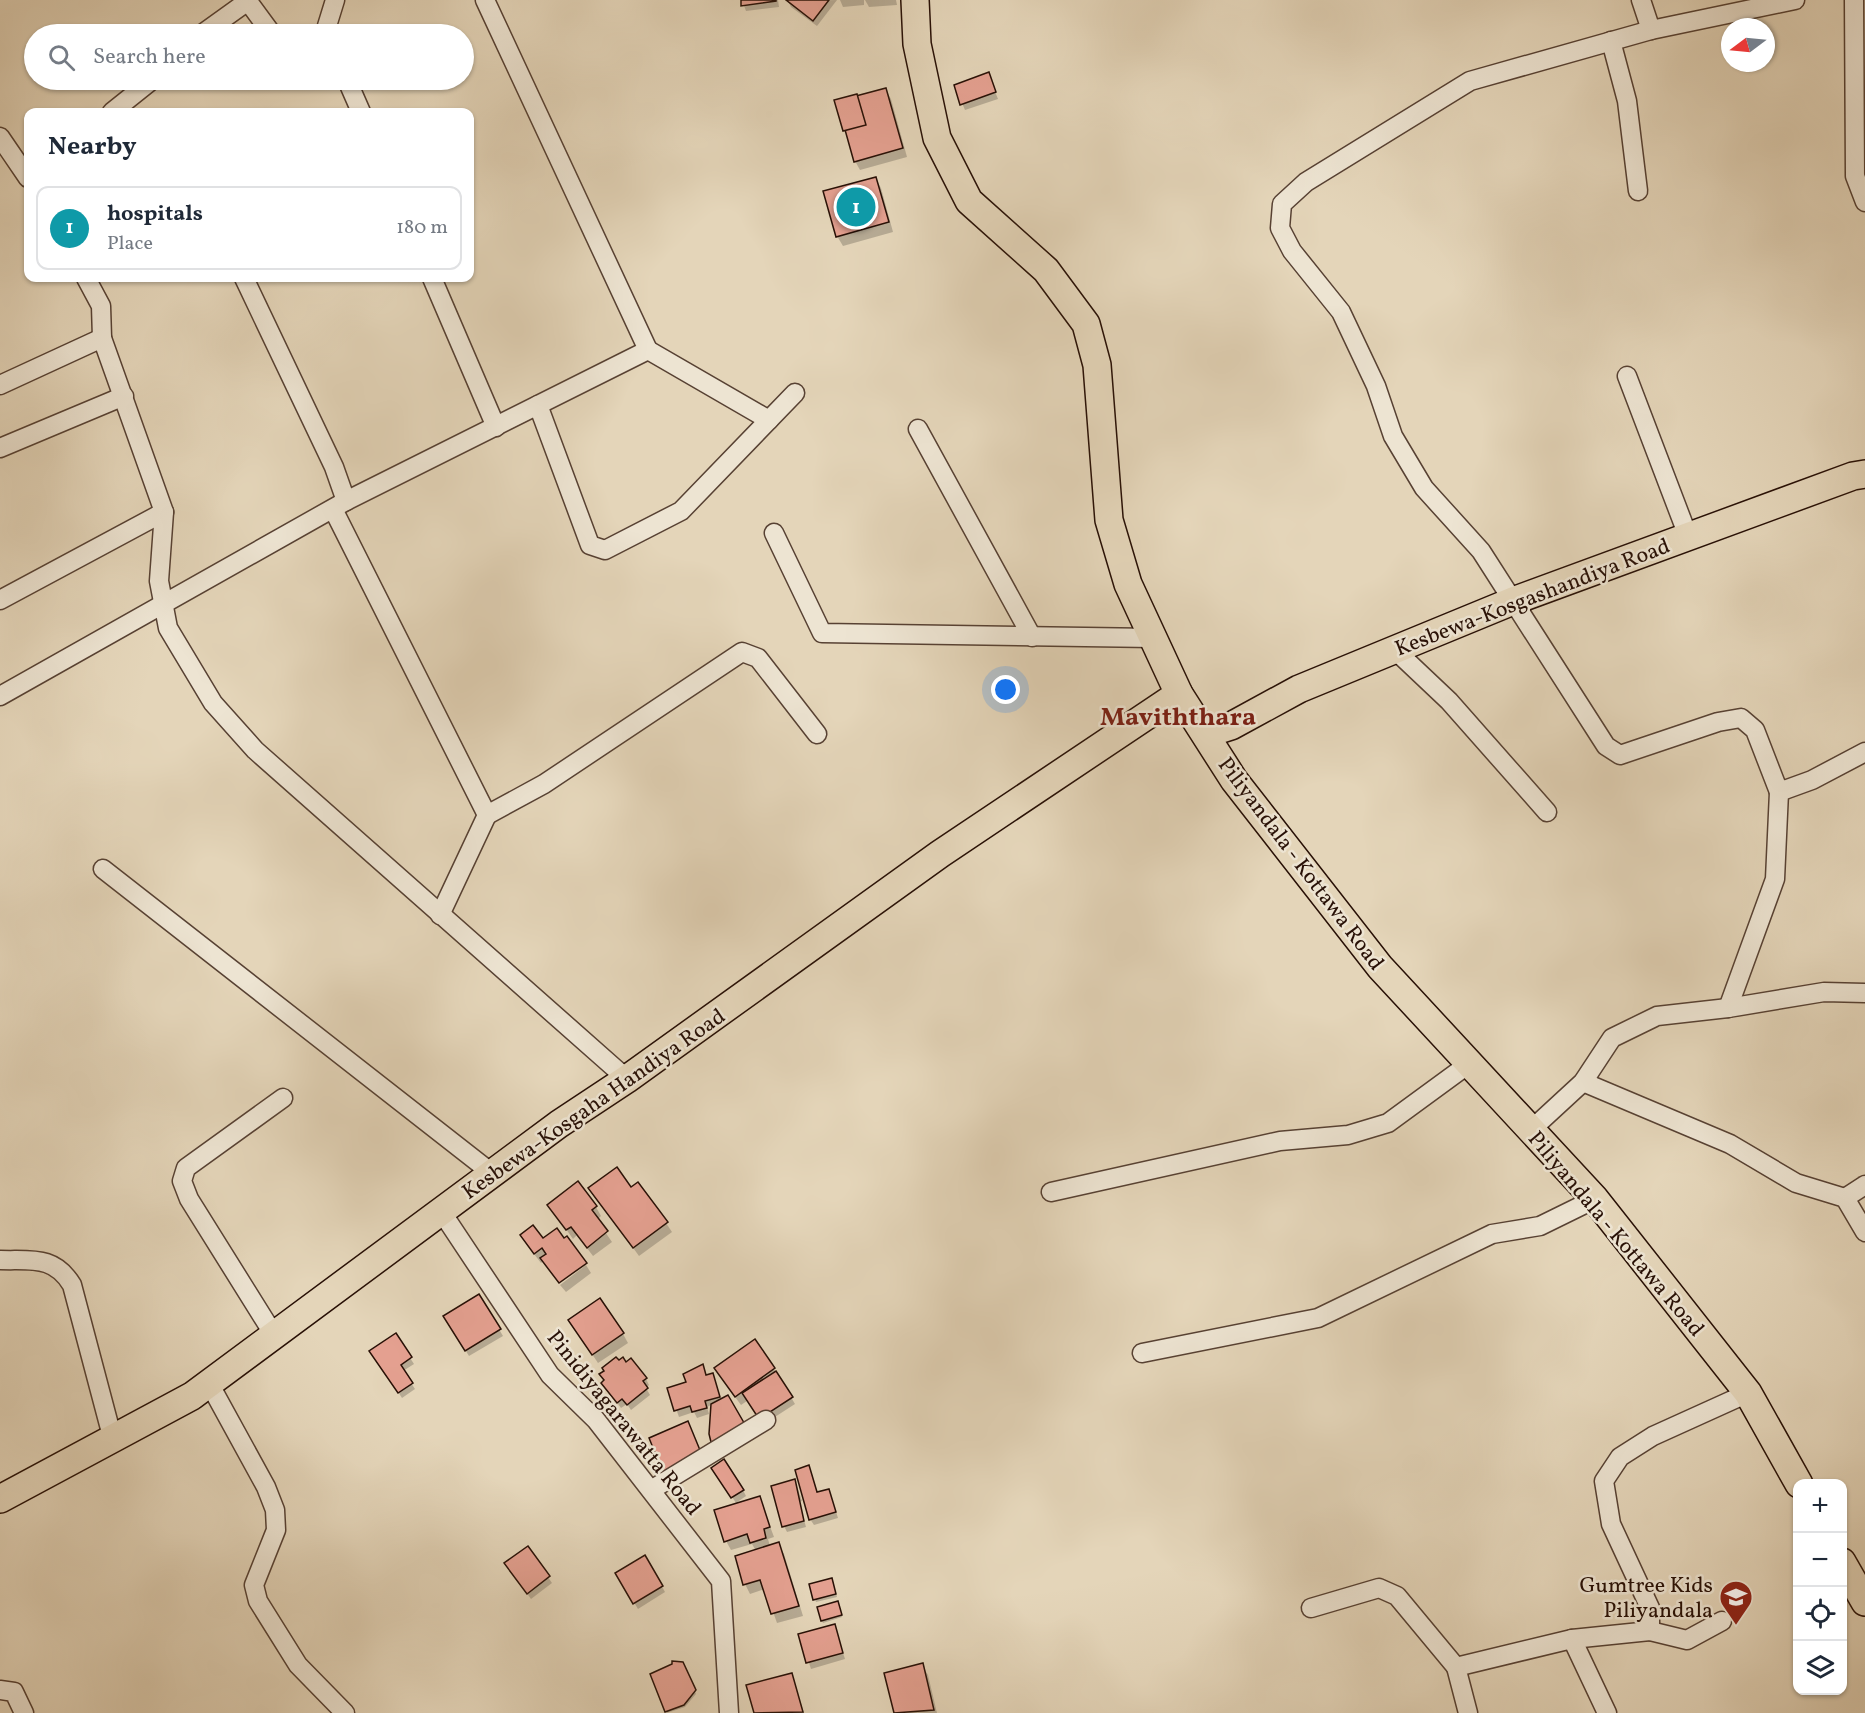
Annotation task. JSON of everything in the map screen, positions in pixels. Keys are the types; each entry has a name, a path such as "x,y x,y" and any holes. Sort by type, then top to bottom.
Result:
{"main road":[{"name":"Piliyandala - Kottawa Road","path":"915,0 917,44 937,138 969,201 1046,270 1086,324 1096,365 1109,520 1128,584 1179,694 1234,780 1380,967 1595,1199 1748,1394 1796,1479"},
{"name":"Kesbewa-Kosgashandiya Road","path":"1206,734 1231,726 1299,689 1513,601 1865,474"},
{"name":"Kesbewa-Kosgaha Handiya Road","path":"0,1499 192,1396 559,1124 627,1079 940,854 1179,694"},
{"path":"1847,1571 1865,1602"}],"street":[{"path":"328,24 335,0"},
{"path":"485,0 648,350 769,420"},
{"path":"1641,0 1651,30"},
{"path":"1728,1008 1775,879 1779,792 1755,730 1741,718 1718,722 1620,755 1606,746 1481,551 1424,488 1393,436 1376,386 1341,312 1292,251 1280,228 1282,204 1306,182 1470,81 1651,30 1710,8 1795,0"},
{"path":"1854,0 1860,73 1855,176 1865,202"},
{"path":"216,24 248,1 265,24"},
{"path":"1611,41 1627,101 1638,191"},
{"path":"117,108 140,90"},
{"path":"351,90 359,108"},
{"path":"0,137 24,172"},
{"path":"88,282 101,306 102,338 164,512 159,581 168,628 213,703 248,742 627,1079"},
{"path":"246,282 334,467 340,505 487,815"},
{"path":"434,282 496,427"},
{"path":"0,385 102,338"},
{"path":"0,696 164,606 340,505 648,350"},
{"path":"1627,376 1688,536"},
{"path":"538,405 590,545 605,550 681,511 795,393"},
{"path":"0,448 124,396"},
{"path":"918,429 1032,638"},
{"path":"0,600 164,512"},
{"path":"774,533 822,633 1032,638 1154,638"},
{"path":"1394,649 1449,701 1547,812"},
{"path":"440,915 487,815 544,784 742,652 758,658 817,734"},
{"path":"1779,792 1812,780 1865,752"},
{"path":"103,869 493,1174"},
{"path":"1532,1130 1582,1082 1612,1038 1657,1016 1728,1008 1824,992 1865,993"},
{"path":"1051,1192 1280,1141 1348,1135 1388,1123 1470,1063"},
{"path":"1582,1082 1730,1144 1796,1183 1845,1198 1865,1232"},
{"path":"274,1335 189,1199 182,1181 186,1168 283,1098"},
{"path":"1845,1198 1865,1185"},
{"path":"1142,1353 1318,1318 1492,1234 1540,1226 1595,1199"},
{"name":"Pinidiyagarawatta Road","path":"441,1211 550,1375 596,1420 721,1581 729,1713"},
{"path":"0,1260 44,1261 63,1270 72,1284 113,1440"},
{"path":"209,1383 266,1487 275,1510 276,1530 254,1585 258,1601 271,1627 298,1665 345,1713"},
{"path":"1650,1631 1650,1608 1611,1524 1604,1481 1620,1456 1653,1436 1748,1394"},
{"path":"651,1490 766,1420"},
{"path":"1311,1608 1379,1588 1396,1596 1456,1667 1468,1713"},
{"path":"1456,1667 1572,1639 1650,1631 1687,1640 1722,1621"},
{"path":"1572,1639 1607,1713"},
{"path":"0,1690 14,1692 24,1713"}],"building":[{"path":"741,0 776,0 776,1 741,6"},
{"path":"786,0 829,0 813,21"},
{"path":"989,72 996,92 960,105 954,85"},
{"path":"886,88 903,148 854,162 837,101"},
{"path":"857,94 866,125 843,131 834,100"},
{"path":"876,177 889,222 836,237 823,191"},
{"path":"617,1167 631,1187 638,1182 668,1222 633,1248 588,1188"},
{"path":"578,1181 597,1206 592,1210 608,1231 587,1248 571,1227 566,1230 547,1205"},
{"path":"533,1225 543,1238 557,1228 564,1238 567,1236 587,1263 559,1283 540,1258 546,1254 542,1248 534,1254 520,1235"},
{"path":"479,1294 501,1329 465,1351 443,1316"},
{"path":"600,1298 624,1333 592,1355 568,1320"},
{"path":"396,1333 412,1357 401,1365 413,1383 398,1393 369,1351"},
{"path":"755,1339 775,1368 735,1397 714,1368"},
{"path":"616,1357 619,1360 623,1357 626,1362 631,1358 647,1378 643,1381 648,1388 627,1405 622,1399 617,1403 601,1383 604,1380 599,1374 604,1371 602,1368"},
{"path":"703,1364 706,1375 713,1373 720,1397 705,1401 707,1408 692,1412 690,1406 674,1411 667,1388 686,1382 683,1374"},
{"path":"776,1371 793,1397 759,1419 742,1393"},
{"path":"728,1395 747,1428 717,1446 711,1442 709,1434 711,1404"},
{"path":"688,1421 702,1455 663,1472 649,1438"},
{"path":"724,1459 744,1490 731,1498 711,1468"},
{"path":"809,1465 817,1492 829,1489 836,1512 809,1520 795,1470"},
{"path":"795,1479 804,1521 782,1527 771,1486"},
{"path":"760,1496 770,1527 764,1529 766,1538 750,1543 747,1534 724,1542 714,1510"},
{"path":"779,1542 799,1606 771,1614 760,1580 743,1585 735,1556"},
{"path":"528,1546 550,1576 527,1594 504,1563"},
{"path":"645,1555 663,1586 633,1604 615,1573"},
{"path":"832,1578 836,1594 813,1600 809,1584"},
{"path":"838,1601 842,1615 821,1621 817,1607"},
{"path":"835,1624 843,1653 806,1663 798,1634"},
{"path":"672,1661 683,1662 696,1690 684,1705 665,1712 650,1674 672,1664"},
{"path":"923,1663 934,1710 894,1713 884,1673"},
{"path":"792,1673 803,1712 754,1713 746,1685"}],"place":[{"name":"hospitals","path":"856,207"},
{"name":"Gumtree Kids Piliyandala","path":"1736,1626"}],"district":[{"name":"Maviththara","path":"1178,716"}]}
